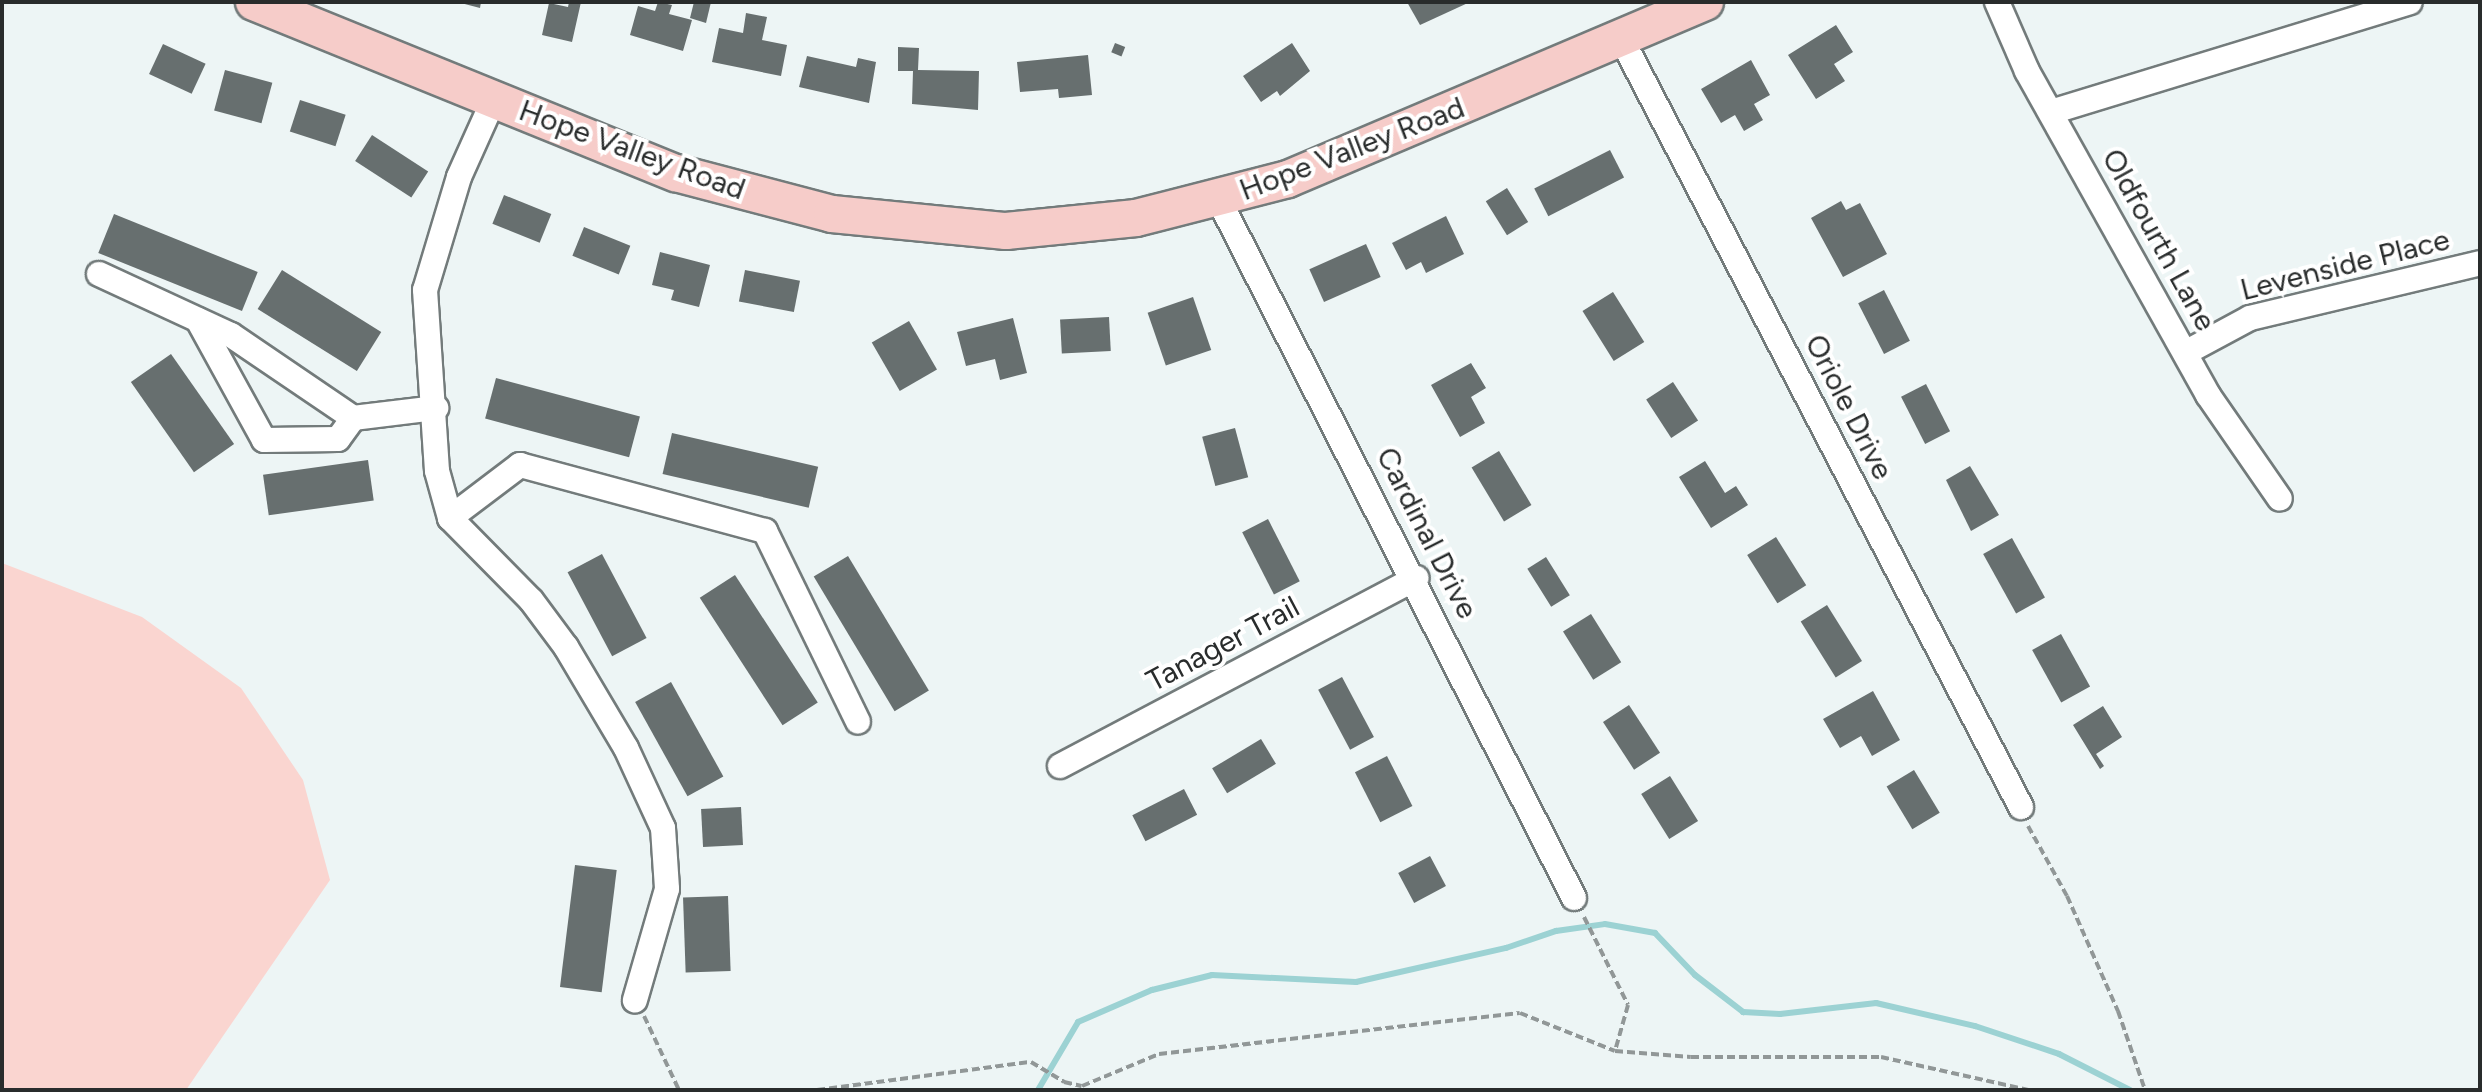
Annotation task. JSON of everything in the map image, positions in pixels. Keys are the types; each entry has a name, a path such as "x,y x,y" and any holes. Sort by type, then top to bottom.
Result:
{"main road":[{"name":"Hope Valley Road","path":"254,2 676,173 883,223 1020,230 1136,218 1219,200 1327,164 1705,2"}],"street":[{"name":"Oldfourth Lane","path":"1997,2 2051,112 2185,353 2248,460 2280,499"},
{"path":"2051,112 2410,2"},
{"name":"Oriole Drive","path":"1621,38 2021,807"},
{"path":"494,99 459,177 425,290 436,408 437,471 450,518 531,600 566,647 626,748 663,828 667,889 635,1000"},
{"name":"Cardinal Drive","path":"1219,200 1416,578 1574,898"},
{"name":"Levenside Place","path":"2185,353 2250,318 2480,263"},
{"path":"99,274 231,335 353,418 436,408"},
{"path":"198,320 264,440 338,439 353,418"},
{"path":"450,518 520,465 765,531 858,722"},
{"name":"Tanager Trail","path":"1060,766 1416,578"}],"path":[{"path":"2021,807 2118,1011 2145,1090"},
{"path":"1589,928 1628,1005 1615,1051"},
{"path":"635,1000 679,1090"},
{"path":"817,1090 1031,1062 1064,1082 1082,1086 1159,1054 1520,1013 1615,1051 1691,1057 1881,1057 2029,1090"}],"shaded area":[{"path":"2,563 142,617 241,688 303,780 330,880 186,1090 2,1090"}],"building":[{"path":"457,2 481,2 480,8"},
{"path":"569,2 581,2 572,42 542,35 549,3 568,7"},
{"path":"658,2 672,5 669,14 692,20 683,51 630,35 638,6 655,11"},
{"path":"694,2 711,2 706,23 690,18"},
{"path":"1407,2 1470,2 1420,25"},
{"path":"746,13 767,17 762,40 787,45 781,76 712,62 719,28 743,33"},
{"path":"1836,25 1853,52 1834,64 1845,81 1816,99 1788,55"},
{"path":"1115,43 1125,47 1121,56 1111,52"},
{"path":"1292,43 1310,71 1280,96 1277,91 1261,102 1243,76"},
{"path":"163,44 206,64 192,94 149,74"},
{"path":"898,47 919,48 918,70 979,71 978,110 912,104 913,71 898,71"},
{"path":"1088,55 1092,95 1059,98 1058,89 1020,92 1017,62"},
{"path":"807,56 856,67 858,58 876,62 869,103 799,87"},
{"path":"1751,60 1770,95 1754,104 1763,120 1744,131 1735,115 1721,123 1701,89"},
{"path":"225,70 272,83 261,123 214,111"},
{"path":"300,100 346,115 335,146 290,131"},
{"path":"372,135 428,171 411,197 355,161"},
{"path":"1610,150 1624,178 1548,216 1534,189"},
{"path":"1507,188 1528,222 1507,235 1486,201"},
{"path":"504,195 551,214 540,243 492,224"},
{"path":"1841,201 1846,210 1860,203 1887,254 1843,277 1811,218"},
{"path":"114,214 258,272 242,311 98,253"},
{"path":"1446,216 1464,254 1426,273 1421,262 1406,270 1392,243"},
{"path":"584,227 630,246 619,274 572,256"},
{"path":"1366,244 1381,277 1324,302 1309,269"},
{"path":"660,252 710,265 699,307 671,300 674,290 652,285"},
{"path":"282,270 381,332 357,371 258,309"},
{"path":"745,270 800,281 794,312 739,301"},
{"path":"1884,290 1910,341 1884,354 1858,303"},
{"path":"1613,292 1644,342 1614,361 1582,311"},
{"path":"1193,297 1211,350 1166,366 1148,313"},
{"path":"1109,317 1111,351 1062,354 1060,320"},
{"path":"1013,318 1027,373 1000,380 995,359 966,366 957,332"},
{"path":"909,321 937,369 900,391 872,342"},
{"path":"171,354 234,444 194,472 131,382"},
{"path":"1471,363 1486,388 1471,397 1485,423 1460,437 1431,385"},
{"path":"496,378 640,417 629,457 485,419"},
{"path":"1673,382 1698,421 1671,438 1646,399"},
{"path":"1926,384 1950,431 1925,444 1901,397"},
{"path":"1235,428 1248,477 1215,486 1202,437"},
{"path":"672,433 818,467 809,508 663,474"},
{"path":"1499,451 1531,505 1504,521 1472,467"},
{"path":"368,460 374,501 269,515 263,475"},
{"path":"1705,461 1725,493 1736,486 1748,505 1711,528 1679,477"},
{"path":"1970,466 1999,515 1971,531 1946,480"},
{"path":"1268,519 1300,581 1274,595 1242,532"},
{"path":"1776,537 1806,585 1777,603 1747,555"},
{"path":"2012,538 2045,597 2016,613 1983,554"},
{"path":"602,554 647,638 612,656 568,572"},
{"path":"848,556 929,691 895,711 814,577"},
{"path":"1546,557 1570,595 1551,607 1527,569"},
{"path":"735,575 818,702 783,725 700,598"},
{"path":"1827,605 1862,661 1836,677 1801,621"},
{"path":"1591,614 1621,662 1593,680 1563,631"},
{"path":"2061,634 2090,686 2061,702 2032,650"},
{"path":"1342,677 1374,737 1350,750 1318,690"},
{"path":"671,682 723,776 688,796 635,702"},
{"path":"1873,691 1900,740 1872,756 1861,736 1840,748 1823,719"},
{"path":"1629,705 1660,753 1634,770 1603,722"},
{"path":"2103,706 2122,737 2096,754 2104,766 2100,769 2073,725"},
{"path":"1261,739 1276,764 1227,793 1212,768"},
{"path":"1387,756 1412,806 1380,822 1355,772"},
{"path":"1914,770 1940,813 1912,829 1887,786"},
{"path":"1670,776 1698,821 1669,839 1641,794"},
{"path":"1184,789 1197,815 1145,841 1132,815"},
{"path":"741,807 743,845 703,847 701,809"},
{"path":"1430,856 1446,886 1414,903 1398,873"},
{"path":"575,865 617,870 602,992 560,987"},
{"path":"728,896 731,971 686,973 683,898"}],"waterway":[{"path":"1038,1090 1078,1022 1152,990 1212,975 1356,982 1506,948 1556,931 1605,924 1655,933 1695,975 1743,1012 1780,1014 1876,1003 1975,1026 2059,1054 2130,1090"}]}
